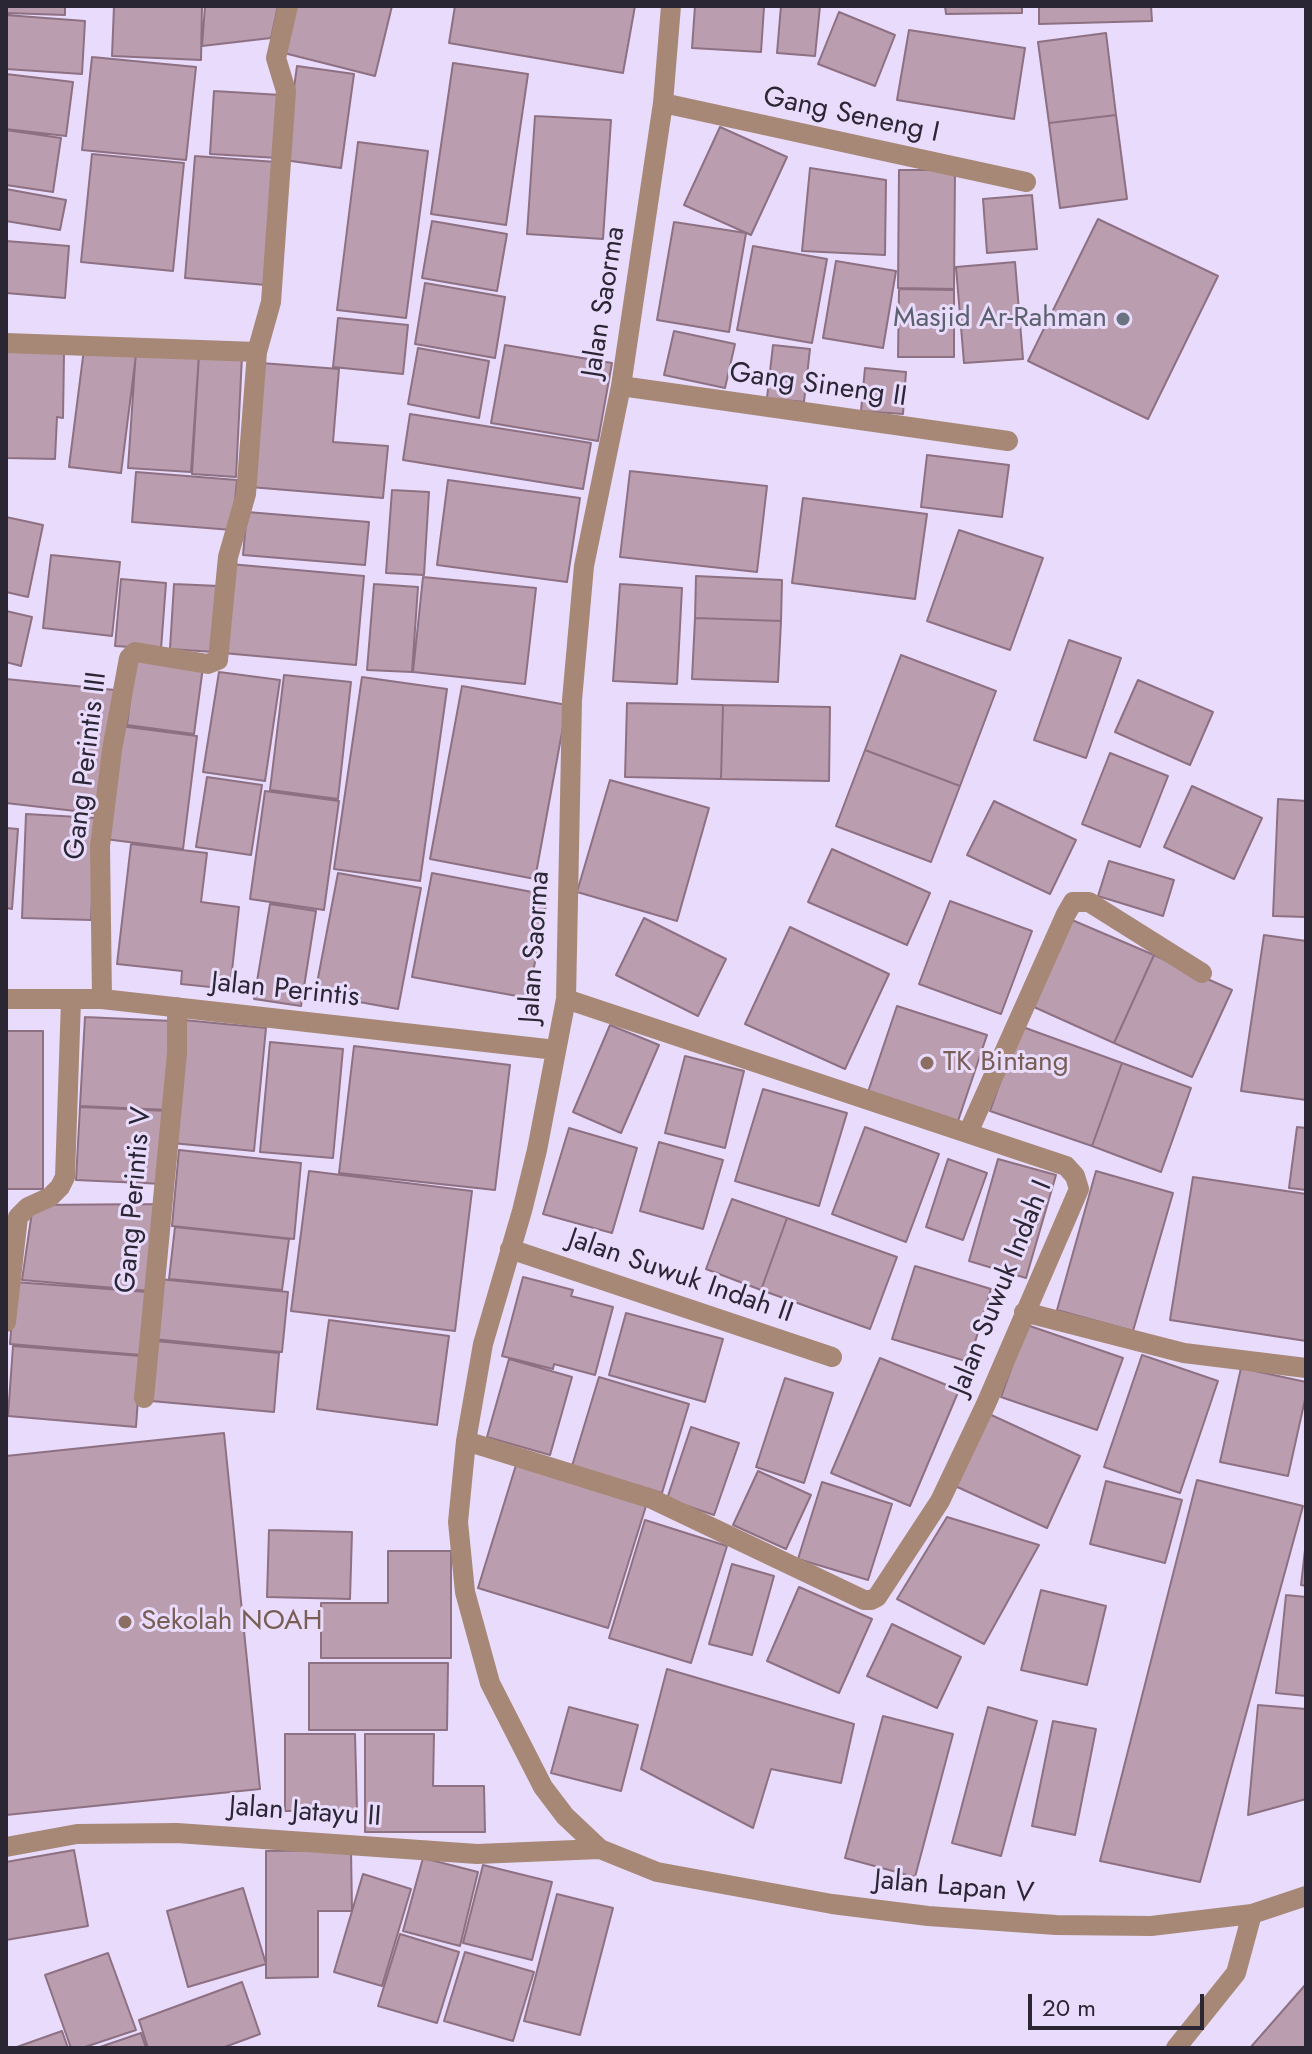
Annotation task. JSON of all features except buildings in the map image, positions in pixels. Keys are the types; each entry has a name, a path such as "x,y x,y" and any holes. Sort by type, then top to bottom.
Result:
{"street":[{"path":"6,343 257,352 271,302 286,91 276,58 288,6"},
{"name":"Jalan Saorma","path":"600,1849 565,1816 543,1787 490,1683 465,1592 458,1522 466,1441 483,1344 537,1150 566,999 572,700 582,581 621,386 663,103 671,6"},
{"name":"Gang Seneng I","path":"663,103 1026,182"},
{"name":"Gang Perintis III","path":"102,999 100,846 112,750 129,658 135,652 208,664 218,660 228,557 246,494 257,352"},
{"name":"Gang Sineng II","path":"621,386 1008,441"},
{"path":"968,1133 1073,902 1089,902 1202,973"},
{"name":"Jalan Perintis","path":"6,999 102,999 556,1050"},
{"name":"Jalan Suwuk Indah I","path":"466,1441 652,1499 864,1600 877,1597 940,1501 986,1404 1079,1189 1075,1176 1066,1166 566,999"},
{"path":"6,1322 18,1217 28,1207 50,1197 65,1177 71,1000"},
{"name":"Gang Perintis V","path":"144,1398 176,1068 177,1007"},
{"name":"Jalan Suwuk Indah II","path":"510,1249 832,1357"},
{"path":"1024,1312 1184,1353 1306,1368"},
{"name":"Jalan Jatayu II","path":"6,1847 77,1834 177,1833 477,1854 600,1849"},
{"name":"Jalan Lapan V","path":"600,1849 657,1872 832,1904 928,1916 1056,1925 1151,1926 1252,1914 1306,1896"},
{"path":"1176,2048 1236,1973 1252,1914"}],"place":[{"name":"Masjid Ar-Rahman","path":"1123,319"},
{"name":"TK Bintang","path":"927,1063"},
{"name":"Sekolah NOAH","path":"125,1622"}]}
